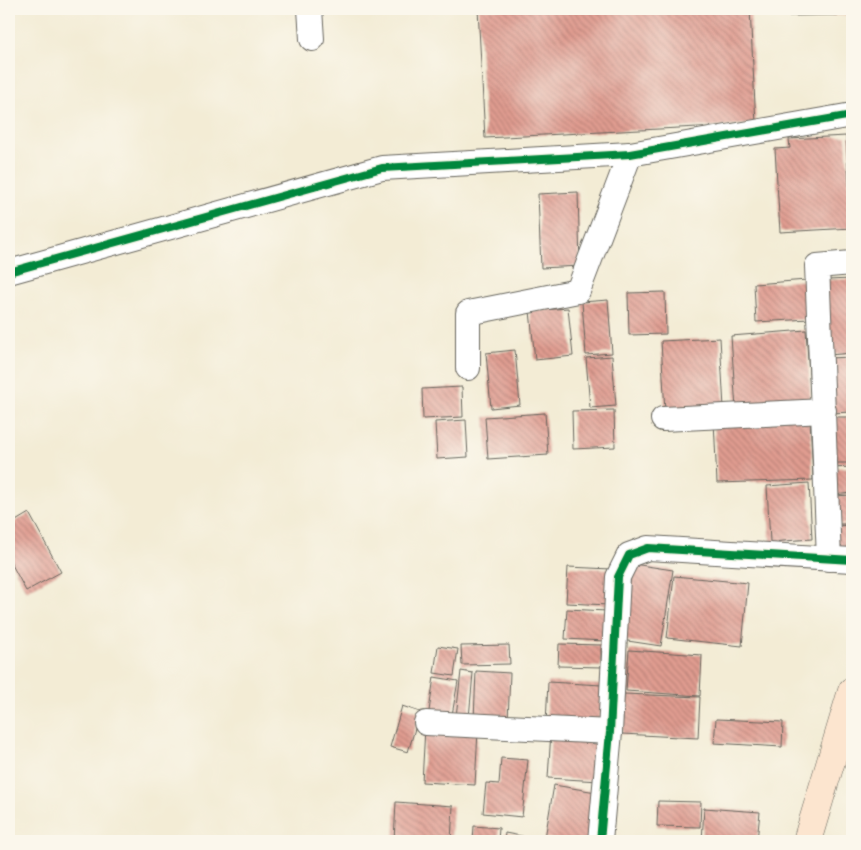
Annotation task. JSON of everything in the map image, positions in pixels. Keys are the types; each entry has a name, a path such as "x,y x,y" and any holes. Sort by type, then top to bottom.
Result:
{"street":[{"path":"310,9 312,39"},
{"path":"9,272 382,168 630,154 852,115"},
{"path":"468,368 468,313 578,291 630,154"},
{"path":"829,558 817,266 852,263"},
{"path":"663,419 824,411"},
{"path":"600,841 610,732 618,577 629,555 648,548 852,560"},
{"path":"807,841 852,691"},
{"path":"426,723 610,732"}],"building":[{"path":"478,9 750,9 756,124 485,138"},
{"path":"784,9 852,9 852,15 784,16"},
{"path":"846,136 852,228 780,232 775,149 790,148 789,139"},
{"path":"849,136 852,136 852,163 851,163"},
{"path":"578,192 580,266 541,268 538,194"},
{"path":"852,279 852,353 829,355 826,280"},
{"path":"807,280 810,319 756,322 754,284"},
{"path":"665,292 666,334 629,335 628,293"},
{"path":"608,300 612,353 586,355 582,302"},
{"path":"568,308 573,356 535,360 530,311"},
{"path":"806,330 811,404 736,409 731,336"},
{"path":"720,338 724,408 665,412 661,341"},
{"path":"515,350 520,405 491,408 486,353"},
{"path":"612,356 616,406 590,408 586,358"},
{"path":"852,357 852,412 831,413 828,358"},
{"path":"462,387 463,417 423,419 422,389"},
{"path":"614,410 615,447 573,449 572,411"},
{"path":"545,413 548,455 488,459 485,417"},
{"path":"810,417 813,480 717,483 714,421"},
{"path":"830,417 852,417 852,463 832,463"},
{"path":"466,420 468,457 437,459 435,422"},
{"path":"852,467 852,493 834,495 832,468"},
{"path":"809,483 812,539 770,542 767,486"},
{"path":"852,495 852,524 836,524 834,496"},
{"path":"29,513 61,572 26,591 9,559 9,525"},
{"path":"852,525 852,550 837,550 836,526"},
{"path":"633,564 673,570 661,646 621,640"},
{"path":"568,567 611,569 609,605 566,603"},
{"path":"674,576 748,583 742,646 667,638"},
{"path":"567,609 607,611 605,641 565,639"},
{"path":"559,644 601,645 601,667 558,666"},
{"path":"509,645 510,664 462,665 461,646"},
{"path":"438,646 458,649 454,676 434,673"},
{"path":"629,650 702,655 700,696 626,691"},
{"path":"461,671 473,673 469,718 456,717"},
{"path":"476,671 510,673 508,721 474,720"},
{"path":"434,677 458,681 452,715 429,711"},
{"path":"548,682 602,685 600,726 546,724"},
{"path":"624,694 700,697 698,738 622,734"},
{"path":"402,706 420,712 408,752 390,747"},
{"path":"716,719 783,722 782,747 714,743"},
{"path":"425,728 478,731 475,785 422,782"},
{"path":"551,732 601,735 599,781 548,778"},
{"path":"501,758 528,760 522,817 483,813 486,783 499,784"},
{"path":"554,785 602,793 593,841 564,841 545,838"},
{"path":"658,801 701,802 700,827 657,826"},
{"path":"396,802 453,806 451,841 394,841"},
{"path":"704,808 760,812 757,841 702,841"},
{"path":"474,826 499,828 498,841 473,841"},
{"path":"505,833 537,839 537,841 504,841"}],"cycle path":[{"path":"9,272 382,168 630,154 852,115"},
{"path":"600,841 610,732 618,577 629,555 648,548 852,560"}]}
